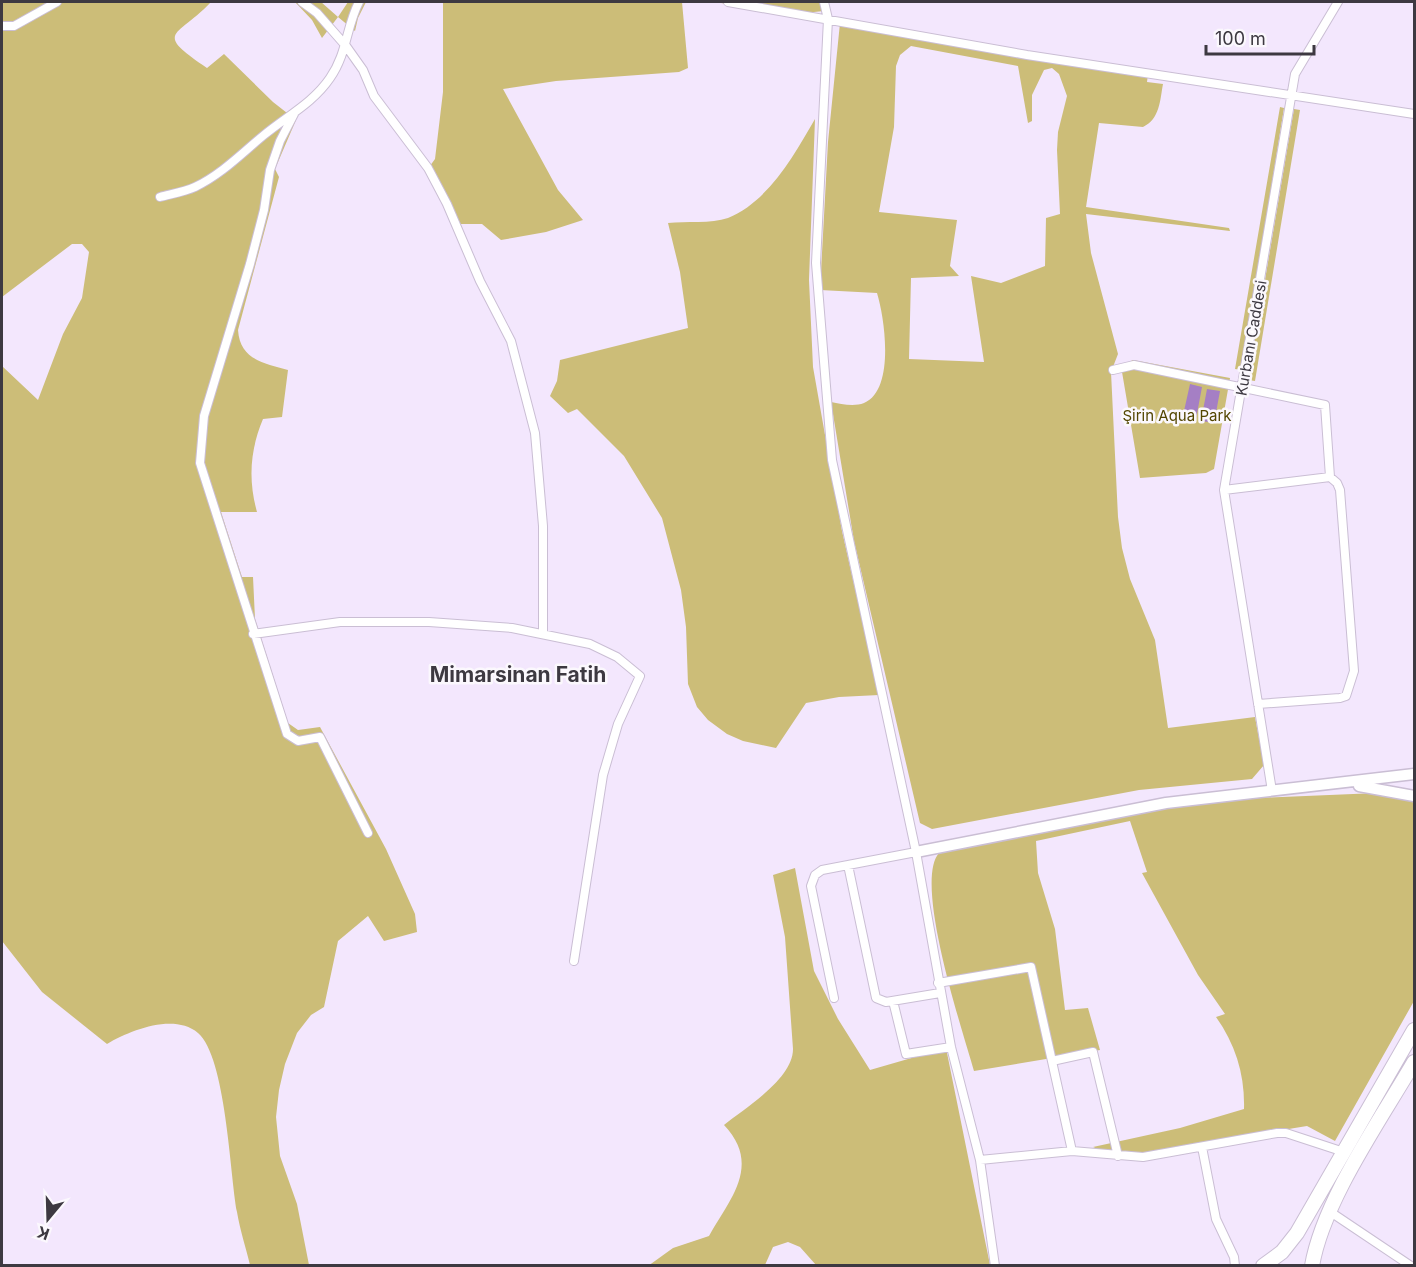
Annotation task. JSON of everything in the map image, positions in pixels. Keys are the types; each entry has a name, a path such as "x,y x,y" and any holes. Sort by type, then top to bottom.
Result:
{"highway":[{"path":"1264,1266 1282,1252 1297,1233 1414,1030"},
{"path":"1312,1266 1318,1239 1329,1211 1414,1062"},
{"path":"1264,1266 1276,1266"}],"street":[{"path":"2,26 14,26 57,2"},
{"path":"302,2 317,13 346,46 363,70 374,96 428,168 447,204 480,281 511,341 535,433 543,526 543,634"},
{"path":"160,197 193,188 223,171 311,101 331,77 346,46 349,21 359,2"},
{"path":"728,2 1027,56 1414,114"},
{"path":"824,2 828,20 816,263 832,460 916,852 951,1047 980,1160 995,1266"},
{"name":"Kurbanı Caddesi","path":"1272,791 1224,490 1295,74 1338,2"},
{"path":"294,114 280,141 270,170 264,210 250,264 204,416 200,463 253,634 287,734 298,741 320,737 368,833"},
{"path":"1113,370 1134,365 1325,405 1330,477 1337,483 1340,490 1354,670 1352,682 1346,696 1340,698 1258,704"},
{"path":"1224,490 1330,477"},
{"path":"253,634 351,622 513,628 590,644 617,657 640,676 618,724 603,775 574,961"},
{"path":"834,998 811,886 815,876 822,870 1166,803 1414,774"},
{"path":"1341,784 1414,796"},
{"path":"848,865 874,995 880,1001 940,993"},
{"path":"938,983 1031,967 1072,1151"},
{"path":"893,1000 906,1054 951,1047"},
{"path":"1052,1061 1093,1052 1118,1156"},
{"path":"980,1160 1072,1151 1143,1157 1286,1134 1344,1152"},
{"path":"1202,1147 1216,1219 1234,1257 1235,1266"},
{"path":"1329,1211 1411,1266"}],"green space":[{"path":"2,2 211,2 180,29 175,40 180,47 207,68 224,54 273,102 296,120 275,169 279,177 238,330 243,348 248,354 262,362 288,370 282,417 263,419 255,442 252,488 257,512 221,512 242,577 253,577 255,619 288,723 298,730 320,727 386,849 415,914 417,932 384,941 368,916 338,941 324,1007 311,1015 297,1033 285,1064 276,1117 280,1156 297,1204 309,1265 250,1265 237,1212 221,1090 207,1046 198,1033 177,1024 165,1024 140,1029 107,1044 42,992 2,941 2,366 38,400 63,334 82,298 89,252 82,244 72,244 2,297"},
{"path":"295,2 321,2 338,17 322,38 312,20"},
{"path":"348,2 366,2 358,18 355,31 338,17"},
{"path":"443,2 682,2 688,68 679,72 556,81 503,89 558,190 583,220 546,232 501,240 482,224 451,224 427,170 435,159 443,92"},
{"path":"716,2 823,2 824,11 784,15"},
{"path":"840,23 1148,74 1147,82 1163,84 1160,103 1149,124 1143,127 1099,123 1086,207 1229,228 1230,231 1086,214 1091,253 1118,354 1111,372 1118,517 1122,548 1130,579 1155,640 1168,728 1255,717 1264,765 1252,779 1139,790 932,829 920,823 854,541 831,402 856,405 874,396 884,369 885,336 877,293 820,290 828,142","holes":["911,46 1018,66 1028,123 1032,121 1032,95 1044,70 1052,68 1059,74 1067,96 1058,132 1060,214 1046,218 1045,266 1001,283 971,276 984,362 909,359 911,278 959,276 950,266 957,220 879,212 894,127 896,66 900,55"]},
{"path":"1280,107 1284,108 1242,370 1235,369"},
{"path":"1294,109 1300,110 1255,381 1248,380"},
{"path":"815,119 809,280 813,367 842,531 879,695 839,697 806,703 776,748 743,741 727,734 708,720 697,707 688,684 686,627 681,590 662,518 624,456 577,409 568,413 550,396 557,381 560,360 688,328 680,272 668,223 721,220 743,210 768,189 779,176"},
{"name":"Şirin Aqua Park","path":"1133,360 1230,378 1214,469 1206,473 1140,478 1121,366"},
{"path":"1377,793 1414,801 1414,1001 1335,1141 1307,1126 1227,1139 1155,1155 1102,1151 1093,1147 1180,1128 1244,1109 1243,1085 1238,1061 1216,1017 1225,1014 1198,975 1142,873 1147,872 1130,821 1036,841 1038,873 1055,929 1065,1010 1088,1008 1100,1050 974,1071 951,993 936,924 932,894 933,869 939,853 1160,807 1232,799"},
{"path":"795,868 814,971 838,1019 870,1070 946,1048 990,1265 816,1265 800,1247 788,1242 773,1247 765,1265 648,1266 673,1248 709,1236 733,1195 739,1182 741,1168 741,1154 735,1140 724,1125 767,1092 791,1060 793,1049 785,937 773,875"}],"shaded area":[{"path":"1190,384 1202,387 1196,419 1189,417 1184,411"},
{"path":"1207,389 1220,391 1215,418 1208,422 1201,421"}],"district":[{"name":"Mimarsinan Fatih","path":"518,674"}]}
